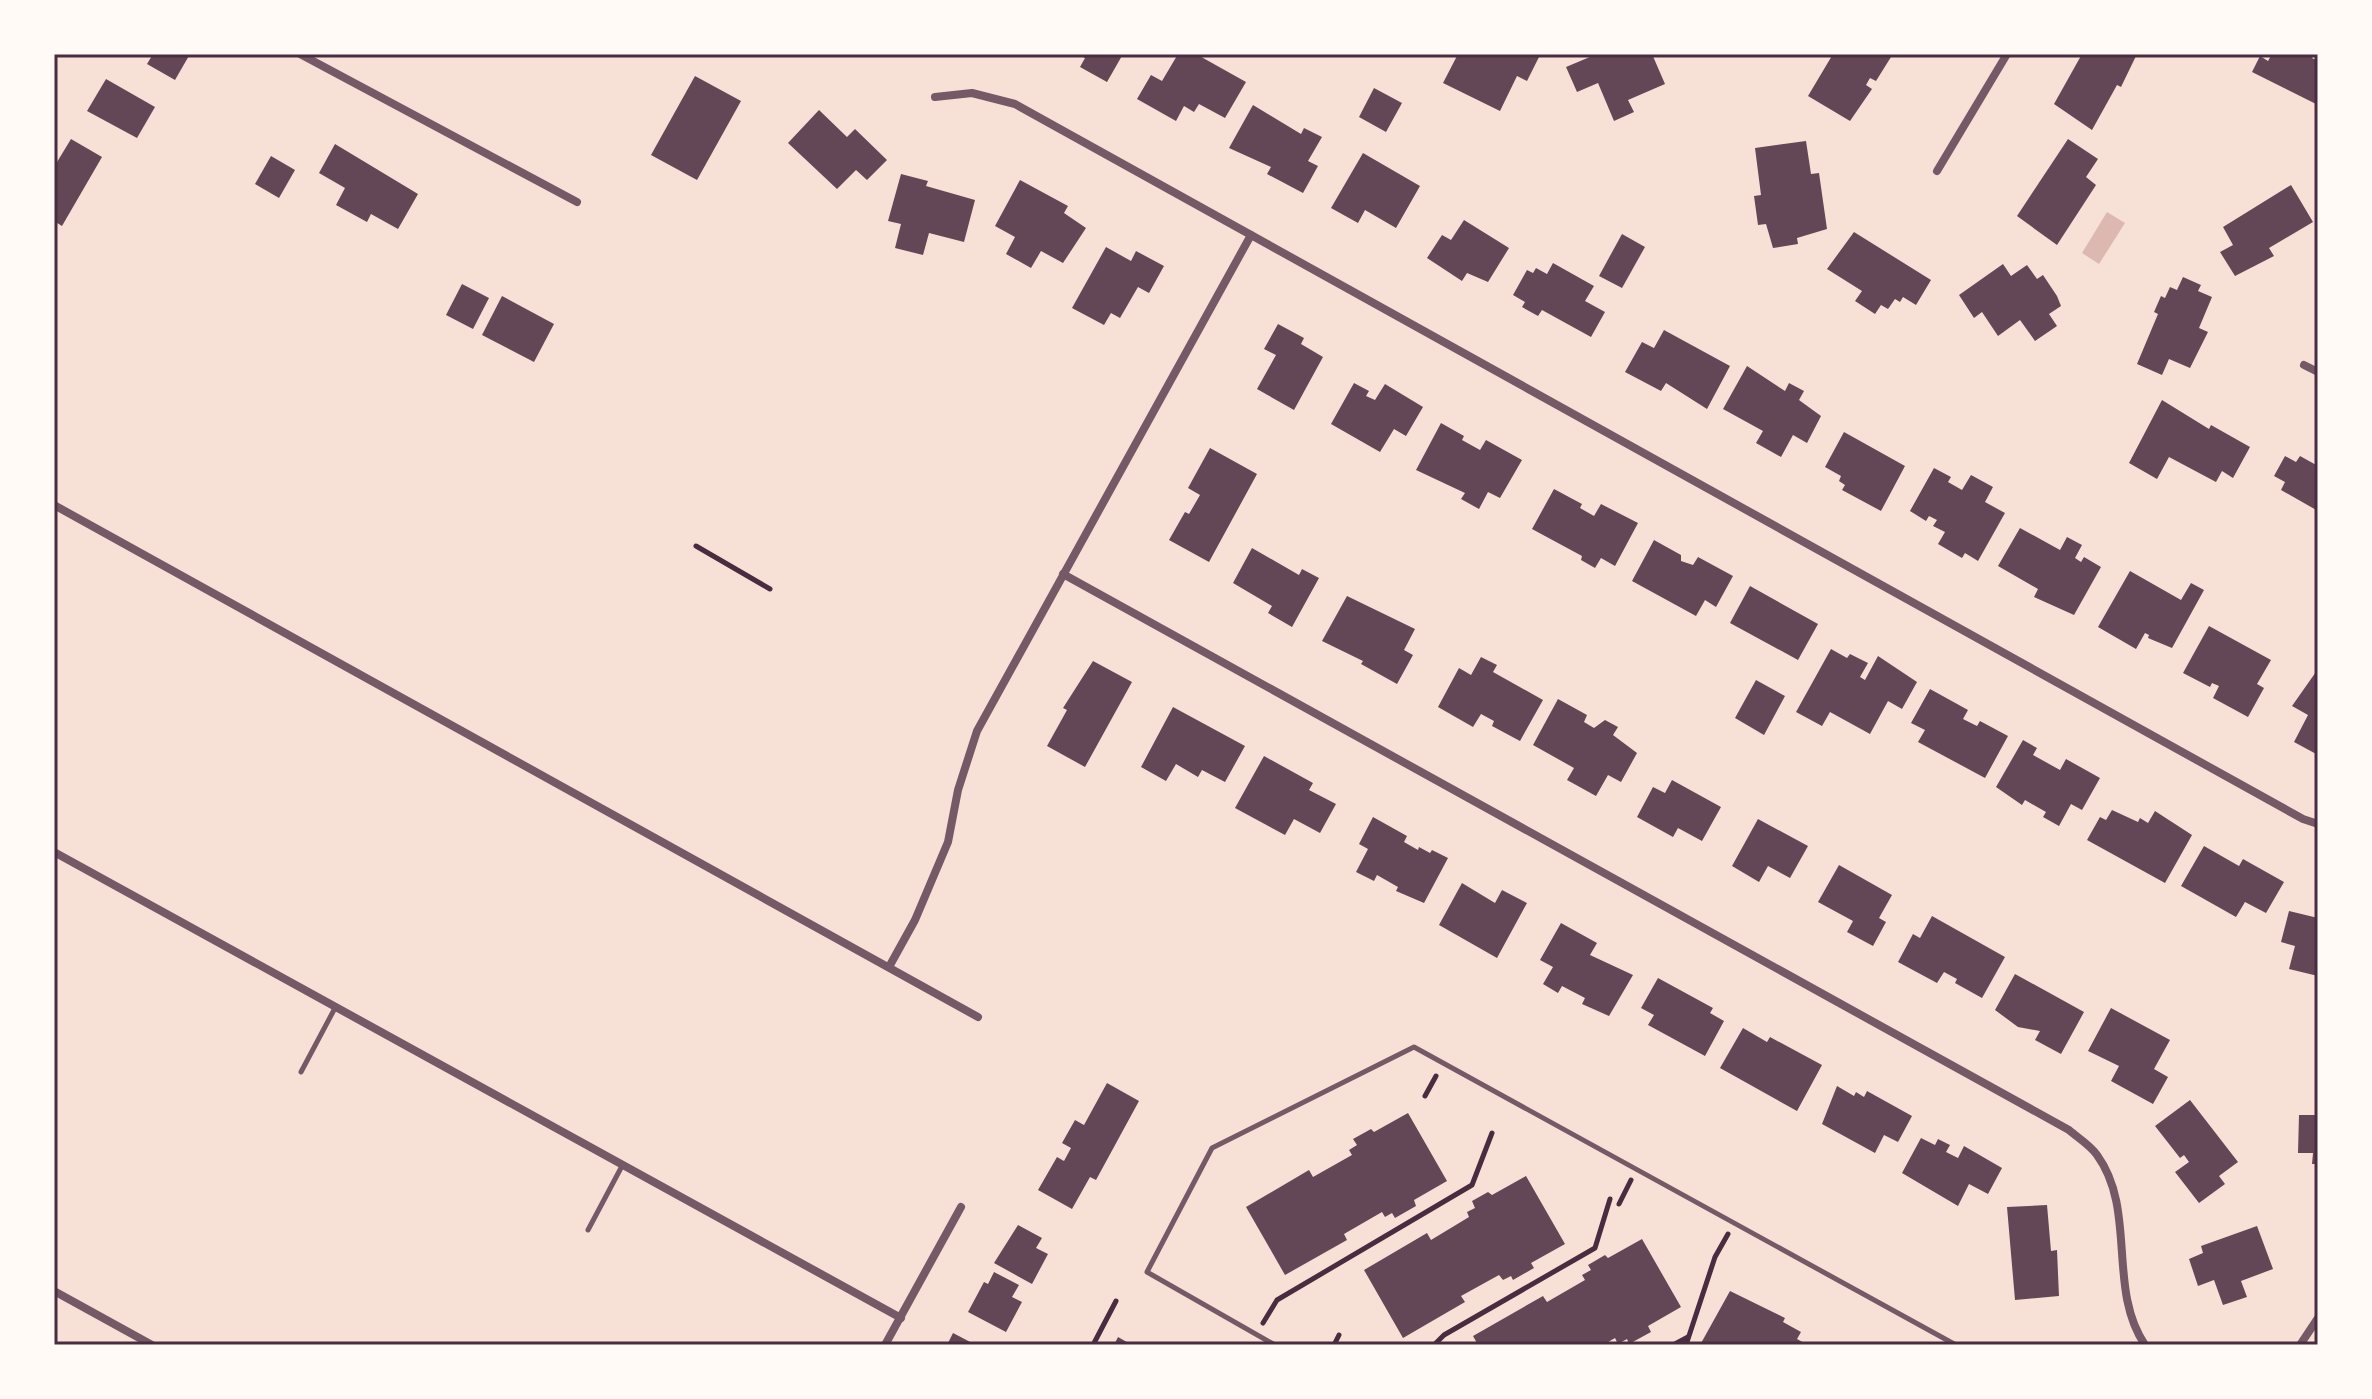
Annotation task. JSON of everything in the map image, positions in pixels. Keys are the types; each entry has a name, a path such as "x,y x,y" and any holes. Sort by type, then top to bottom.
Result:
{"street":[{"path":"300,54 577,202"},
{"path":"1937,171 2007,54"},
{"path":"935,97 972,93 1015,104 2275,804 2318,824"},
{"path":"889,967 915,920 948,842 958,790 977,731 1251,235"},
{"path":"2304,365 2318,372"},
{"path":"54,505 978,1017"},
{"path":"1063,574 2069,1130 2095,1152 2110,1175 2126,1296 2137,1333 2145,1345"},
{"path":"54,852 901,1318"},
{"path":"885,1345 961,1207"},
{"path":"54,1291 152,1345"},
{"path":"2300,1345 2318,1318"}],"lane":[{"path":"301,1072 335,1008"},
{"path":"1272,1344 1147,1272 1212,1148 1414,1047 1956,1345"},
{"path":"588,1230 623,1165"}],"path":[{"path":"696,546 770,589"},
{"path":"1425,1096 1443,1063"},
{"path":"1256,1334 1277,1300 1472,1185 1492,1133"},
{"path":"1619,1204 1637,1169"},
{"path":"1434,1345 1444,1335 1595,1248 1610,1199"},
{"path":"1686,1345 1715,1257 1734,1223"},
{"path":"1093,1345 1116,1301"},
{"path":"1334,1345 1339,1335"},
{"path":"1673,1345 1689,1337"}],"shaded area":[{"path":"2107,212 2125,223 2099,264 2082,253"}],"building":[{"path":"153,54 190,54 175,80 147,64"},
{"path":"1077,54 1123,54 1107,82 1080,67 1085,58"},
{"path":"1178,54 1196,54 1246,82 1225,118 1199,104 1194,112 1184,106 1176,121 1137,99 1151,75 1162,81"},
{"path":"1458,54 1533,54 1539,57 1527,81 1517,76 1500,111 1443,83"},
{"path":"1597,54 1652,54 1665,84 1628,100 1634,112 1614,121 1598,83 1577,92 1566,67"},
{"path":"1833,54 1891,57 1876,81 1870,78 1866,85 1872,89 1850,121 1808,96"},
{"path":"2082,54 2136,56 2121,87 2117,85 2092,130 2054,104"},
{"path":"2272,54 2314,54 2312,58 2318,61 2318,105 2252,72 2260,56 2268,61"},
{"path":"695,76 741,101 697,180 651,155"},
{"path":"106,79 155,107 137,138 87,111"},
{"path":"1374,88 1402,103 1386,132 1359,117"},
{"path":"1253,105 1301,134 1304,128 1322,137 1308,161 1318,166 1303,193 1267,174 1271,167 1229,148"},
{"path":"819,110 847,137 855,129 887,160 867,180 856,170 837,189 788,143"},
{"path":"71,139 102,157 62,226 54,221 54,167"},
{"path":"2068,139 2098,159 2086,177 2096,185 2057,245 2017,216"},
{"path":"1806,141 1811,174 1819,173 1827,229 1797,238 1798,244 1773,248 1766,224 1758,225 1754,196 1761,195 1755,148"},
{"path":"335,144 418,194 398,229 371,214 367,222 336,205 345,188 319,173"},
{"path":"1363,153 1420,186 1396,228 1365,210 1358,223 1331,208"},
{"path":"271,156 295,170 279,198 255,184"},
{"path":"901,174 928,181 926,186 975,200 964,242 929,233 923,255 895,248 901,224 888,221"},
{"path":"1020,180 1068,206 1064,213 1086,228 1063,263 1041,251 1031,268 1006,254 1015,237 995,226"},
{"path":"2291,185 2313,222 2269,248 2274,256 2235,276 2220,252 2233,245 2223,227"},
{"path":"1464,220 1509,248 1488,282 1467,273 1462,281 1427,258 1442,235 1451,240"},
{"path":"1854,232 1931,280 1916,305 1903,297 1900,302 1895,299 1888,309 1881,305 1875,314 1855,301 1862,291 1827,269"},
{"path":"1622,234 1645,247 1622,288 1599,276"},
{"path":"1106,247 1131,261 1136,251 1164,266 1149,293 1138,287 1120,318 1111,313 1104,325 1072,308"},
{"path":"1553,263 1594,286 1585,301 1605,312 1591,337 1542,310 1538,316 1522,307 1525,302 1513,295 1527,270 1533,273 1536,268 1547,274"},
{"path":"2003,264 2011,276 2027,265 2037,279 2043,275 2057,296 2061,306 2049,314 2057,326 2035,341 2020,320 1998,336 1982,312 1974,318 1959,295"},
{"path":"2183,277 2201,285 2198,291 2212,297 2199,328 2208,332 2190,368 2169,359 2162,375 2137,364 2158,314 2154,312 2161,296 2165,298 2170,287 2177,290"},
{"path":"462,284 489,298 473,329 446,315"},
{"path":"502,296 554,324 534,362 482,335"},
{"path":"1278,324 1304,338 1301,344 1323,357 1294,410 1257,389 1276,355 1264,349"},
{"path":"1664,330 1730,366 1707,409 1666,383 1661,391 1625,372 1642,342 1654,348"},
{"path":"1747,366 1785,391 1789,383 1804,391 1799,400 1821,416 1807,443 1793,435 1781,457 1756,443 1763,431 1723,409"},
{"path":"1354,383 1369,391 1366,396 1375,400 1385,384 1423,407 1406,436 1394,429 1380,452 1331,424"},
{"path":"2162,400 2209,429 2211,425 2250,447 2233,478 2222,471 2216,482 2169,457 2157,479 2129,463"},
{"path":"1441,423 1464,436 1462,440 1480,450 1486,440 1522,460 1500,498 1488,492 1479,509 1461,499 1465,493 1416,470"},
{"path":"1844,432 1905,466 1881,511 1842,490 1845,485 1839,481 1841,476 1825,467"},
{"path":"1210,448 1257,474 1209,562 1169,540 1185,512 1189,514 1200,495 1188,488"},
{"path":"2285,456 2296,462 2300,456 2318,466 2318,511 2281,490 2285,482 2274,476"},
{"path":"1934,468 1951,477 1948,482 1962,490 1971,475 1993,487 1985,502 2005,513 1978,561 1965,553 1962,558 1938,544 1945,532 1933,526 1937,520 1929,516 1926,521 1910,511"},
{"path":"1554,489 1582,504 1580,508 1594,516 1601,504 1638,523 1615,566 1601,558 1595,568 1581,560 1582,556 1532,529"},
{"path":"2020,528 2060,550 2067,537 2082,545 2075,558 2081,562 2084,557 2101,567 2074,615 2034,597 2038,589 1998,566"},
{"path":"1654,540 1681,555 1681,561 1693,565 1698,557 1733,576 1716,607 1705,600 1696,616 1632,581"},
{"path":"1252,548 1299,575 1302,569 1319,578 1292,627 1268,613 1272,606 1233,583"},
{"path":"2130,571 2181,600 2191,583 2204,590 2172,648 2148,638 2149,635 2145,633 2136,649 2098,627"},
{"path":"1750,586 1818,624 1798,660 1730,623"},
{"path":"1347,596 1415,629 1404,650 1413,655 1397,684 1361,664 1363,661 1322,641"},
{"path":"2209,626 2271,660 2257,684 2264,688 2248,717 2213,698 2219,686 2212,683 2210,687 2183,673"},
{"path":"1831,649 1847,658 1850,654 1868,663 1860,677 1865,680 1878,656 1917,682 1902,709 1888,701 1870,734 1830,712 1822,726 1796,712"},
{"path":"1481,657 1497,665 1493,672 1543,700 1520,741 1492,726 1494,721 1481,714 1473,727 1438,707 1459,668 1471,675"},
{"path":"1093,661 1132,682 1085,767 1047,746 1067,710 1063,708"},
{"path":"2318,669 2318,755 2294,742 2308,715 2292,706"},
{"path":"1756,680 1785,696 1764,735 1735,718"},
{"path":"1930,689 1968,710 1963,719 1977,726 1980,721 2008,736 1985,778 1918,742 1925,730 1911,723"},
{"path":"1558,699 1587,715 1584,722 1594,728 1605,720 1618,727 1613,735 1637,753 1621,782 1608,775 1596,796 1567,780 1574,768 1533,745"},
{"path":"1173,707 1245,746 1225,782 1202,770 1198,777 1176,764 1166,781 1141,767"},
{"path":"2023,740 2037,748 2033,755 2060,770 2066,759 2100,778 2082,810 2071,804 2059,826 2043,817 2046,812 2025,800 2022,805 1996,787"},
{"path":"1264,756 1313,783 1309,790 1336,804 1320,833 1294,819 1285,835 1235,808"},
{"path":"1672,780 1721,807 1702,841 1678,828 1673,837 1637,817 1653,787 1665,793"},
{"path":"2112,810 2138,822 2140,818 2148,823 2155,811 2192,835 2165,883 2087,840 2100,817 2106,820"},
{"path":"1373,817 1407,836 1404,842 1418,850 1419,847 1430,853 1432,850 1448,858 1424,903 1396,891 1398,887 1377,875 1374,881 1356,872 1368,849 1359,844"},
{"path":"1758,819 1808,846 1790,878 1768,866 1759,882 1732,866"},
{"path":"2204,846 2239,866 2243,859 2284,882 2266,913 2245,902 2236,917 2181,886"},
{"path":"1839,865 1892,895 1879,918 1886,922 1873,946 1847,932 1853,921 1818,902"},
{"path":"1462,883 1495,903 1502,890 1527,903 1497,958 1439,925"},
{"path":"2289,911 2318,918 2318,976 2289,969 2295,946 2281,942"},
{"path":"1932,916 2005,957 1982,998 1955,983 1957,979 1944,972 1937,983 1898,962 1913,934 1920,938"},
{"path":"1561,923 1597,943 1590,955 1633,975 1609,1016 1582,1004 1585,998 1562,986 1558,993 1543,984 1553,967 1540,960"},
{"path":"2015,974 2084,1012 2061,1054 2035,1040 2040,1031 2018,1027 1995,1010"},
{"path":"1658,978 1713,1008 1710,1013 1724,1021 1705,1056 1648,1025 1654,1015 1641,1008"},
{"path":"2111,1008 2170,1040 2154,1069 2168,1077 2153,1104 2111,1081 2119,1066 2088,1051"},
{"path":"1743,1028 1767,1042 1770,1037 1822,1065 1797,1111 1720,1068"},
{"path":"1107,1083 1139,1101 1096,1180 1090,1177 1072,1209 1038,1190 1057,1157 1064,1161 1071,1148 1062,1143 1075,1120 1084,1125"},
{"path":"1837,1086 1854,1096 1856,1092 1864,1097 1867,1091 1912,1116 1898,1142 1884,1135 1875,1153 1822,1124"},
{"path":"2190,1100 2238,1162 2219,1176 2225,1184 2199,1203 2175,1172 2189,1162 2184,1155 2180,1158 2155,1126"},
{"path":"1408,1113 1447,1181 1414,1200 1416,1206 1395,1218 1392,1213 1385,1217 1382,1212 1344,1234 1347,1240 1285,1275 1246,1207 1309,1170 1313,1177 1352,1155 1349,1150 1357,1145 1353,1139 1371,1129 1374,1132"},
{"path":"2299,1115 2318,1115 2318,1164 2312,1164 2313,1153 2298,1153"},
{"path":"1921,1138 1935,1145 1938,1139 1950,1145 1946,1152 1958,1158 1964,1146 2002,1168 1988,1194 1969,1184 1958,1206 1902,1173"},
{"path":"1526,1176 1565,1244 1531,1263 1534,1268 1513,1280 1511,1276 1503,1280 1499,1275 1461,1296 1465,1302 1403,1338 1364,1270 1427,1233 1431,1240 1469,1217 1467,1212 1475,1208 1472,1201 1488,1192 1492,1195"},
{"path":"2047,1205 2051,1251 2057,1250 2059,1296 2015,1300 2007,1207"},
{"path":"1018,1225 1042,1238 1036,1248 1048,1254 1032,1284 994,1263"},
{"path":"2257,1226 2273,1269 2241,1281 2247,1297 2223,1305 2214,1280 2198,1286 2189,1259 2203,1253 2201,1246"},
{"path":"1642,1239 1681,1307 1648,1326 1651,1332 1629,1344 1627,1339 1618,1344 1615,1338 1603,1345 1478,1345 1473,1336 1543,1296 1547,1302 1585,1280 1582,1275 1591,1270 1588,1265"},
{"path":"994,1272 1019,1285 1012,1297 1022,1302 1006,1332 968,1312 984,1282 988,1284"},
{"path":"1730,1291 1785,1318 1783,1322 1801,1332 1797,1339 1808,1345 1700,1345"},
{"path":"953,1333 976,1345 947,1345"},
{"path":"1118,1337 1132,1345 1114,1345"}]}
